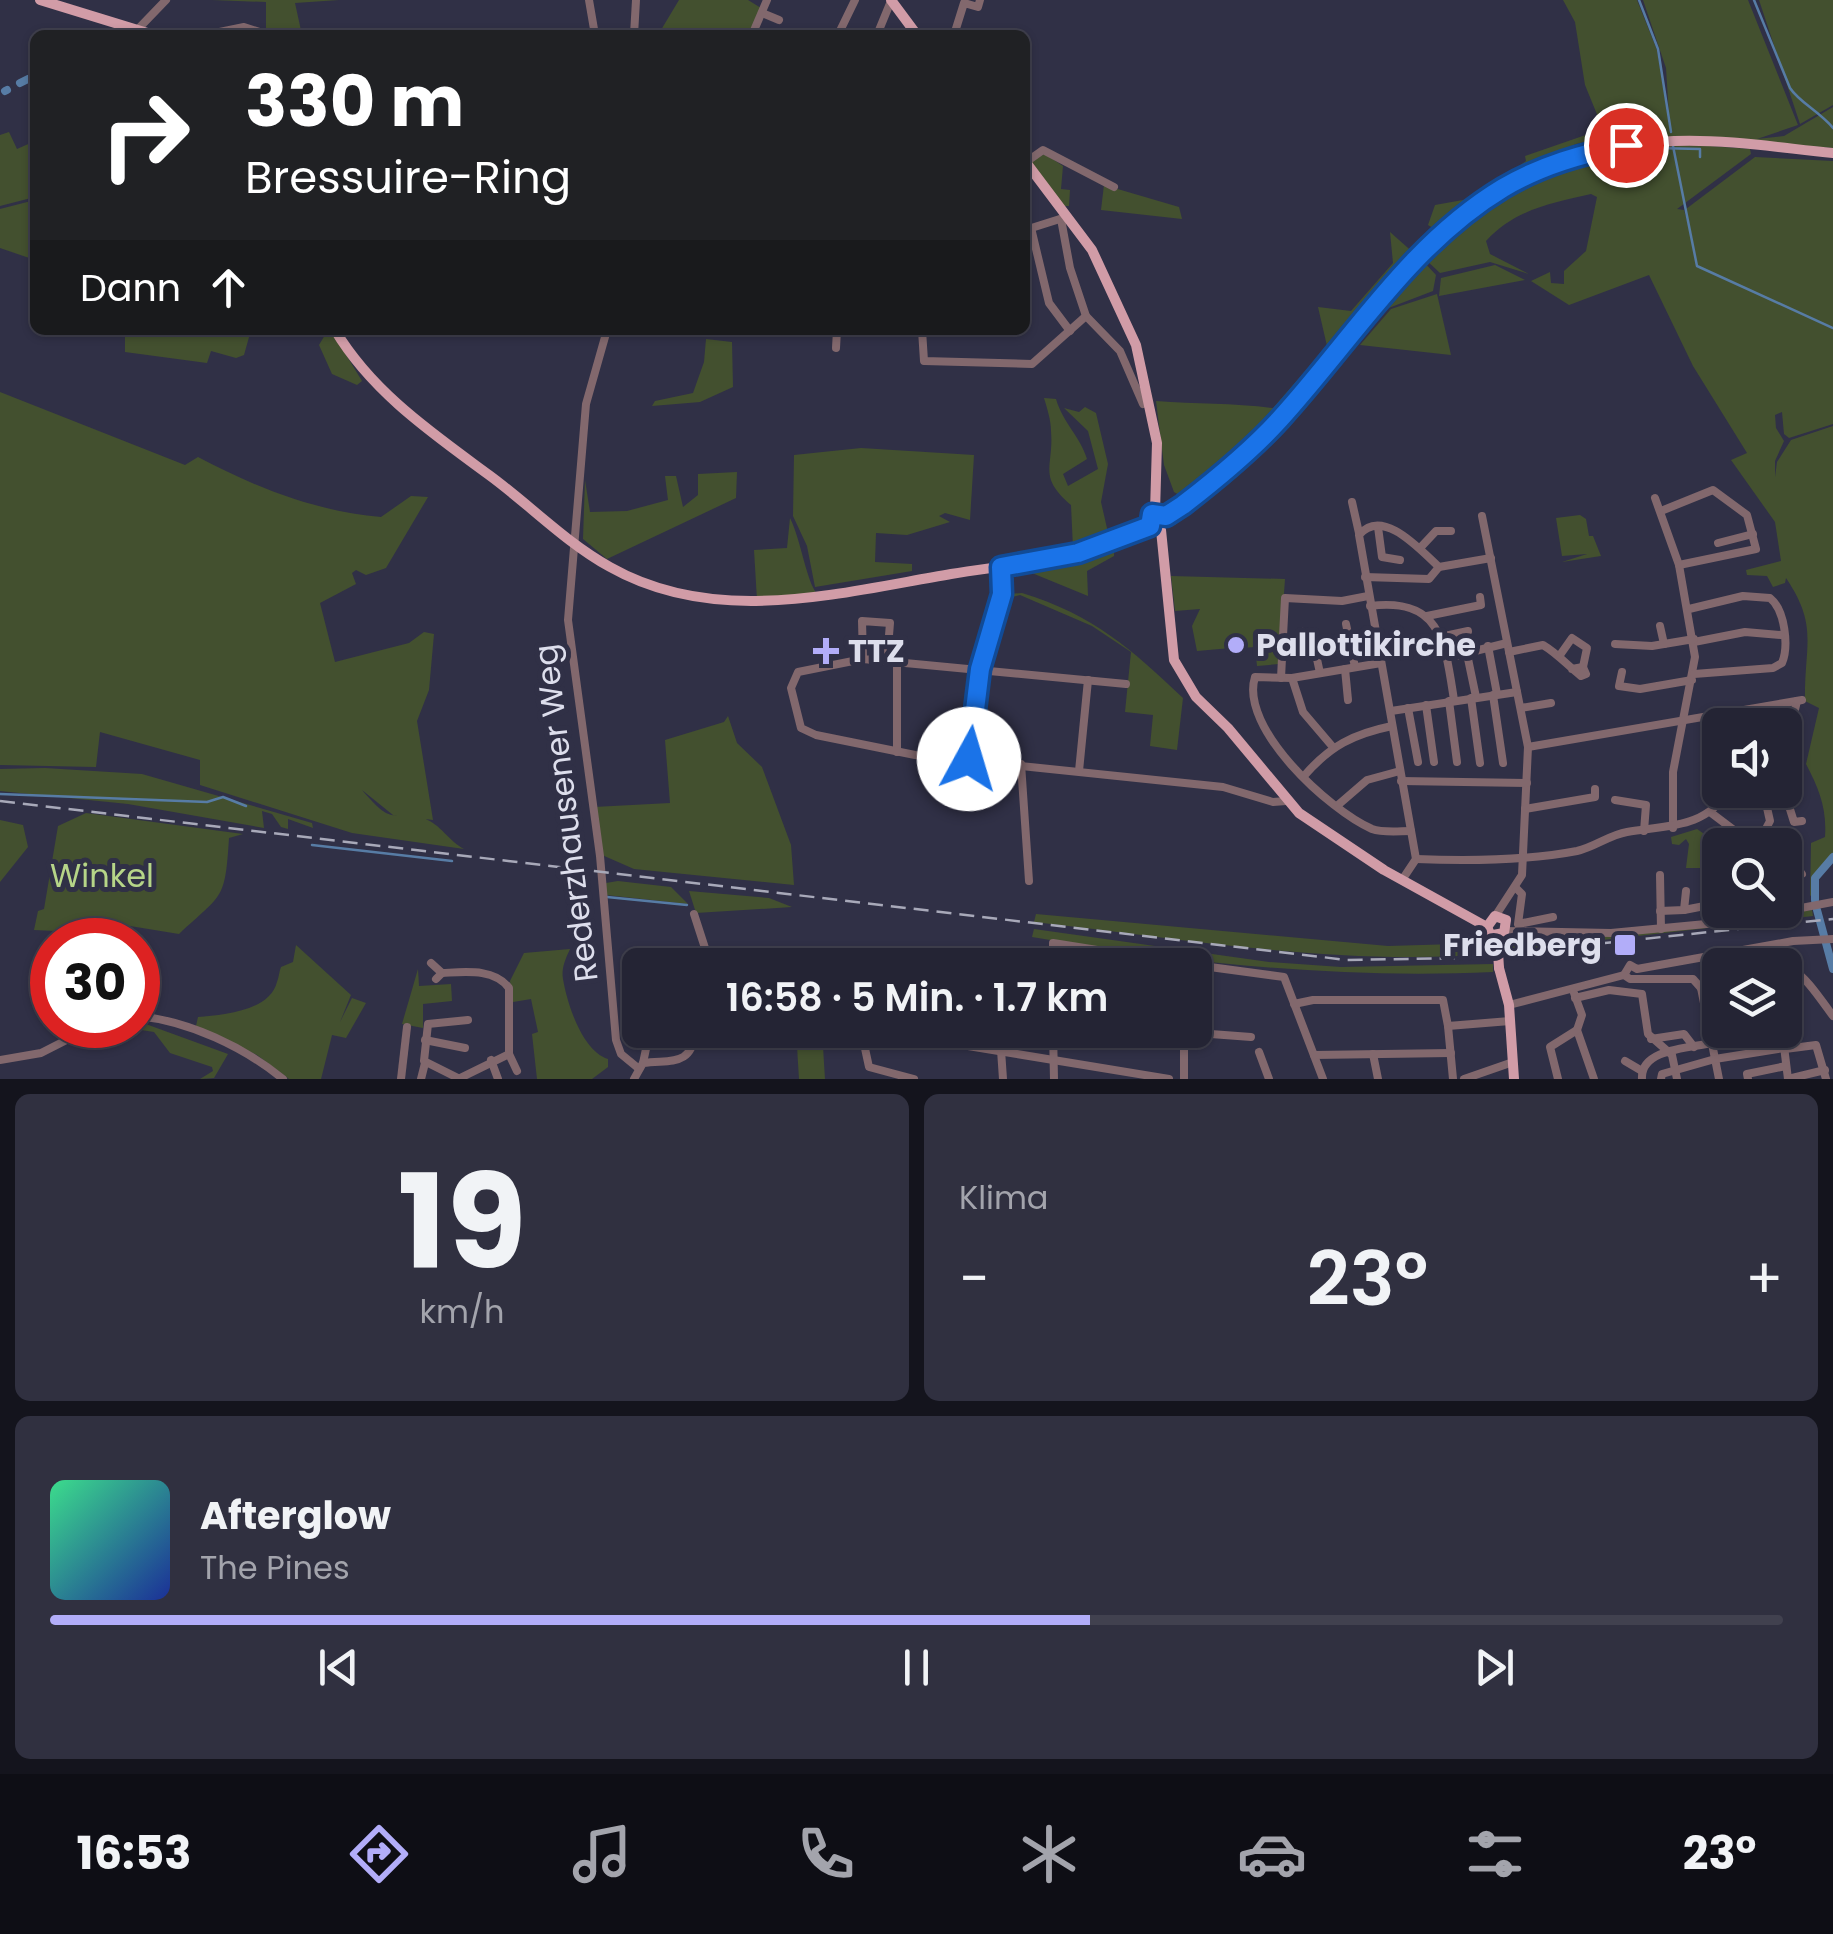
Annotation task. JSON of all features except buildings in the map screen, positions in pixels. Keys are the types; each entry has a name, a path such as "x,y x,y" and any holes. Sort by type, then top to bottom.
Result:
{"main road":[{"path":"40,0 132,29"},
{"path":"891,1 913,30"},
{"path":"1160,514 1228,470 1272,428 1408,268 1503,188 1561,160 1680,140 1833,152"},
{"path":"1030,169 1115,294 1136,344 1157,442 1160,514 1155,528 1179,674 1284,798 1339,842 1498,931 1514,1079"},
{"path":"338,335 364,372 414,418 575,544 643,584 712,600 776,601 1078,553 1155,528"}],"street":[{"path":"132,29 166,0"},
{"path":"589,0 593,30"},
{"path":"634,30 636,0"},
{"path":"757,30 767,0"},
{"path":"840,30 855,0"},
{"path":"952,30 960,0"},
{"path":"953,30 964,3 978,8 980,0"},
{"path":"879,30 891,1"},
{"path":"762,13 780,20"},
{"path":"1030,159 1043,150 1114,187"},
{"path":"1030,228 1064,217 1070,268 1086,316 1120,351 1143,404"},
{"path":"1030,236 1049,302 1070,331"},
{"path":"922,335 924,361 1032,364 1086,316"},
{"name":"Rederzhausener Weg","path":"606,335 586,404 568,620 600,856 615,1032 619,1051 640,1066"},
{"path":"836,348 837,335"},
{"path":"1120,351 1136,344"},
{"path":"1661,511 1713,490 1747,515 1756,549 1680,565"},
{"path":"1655,498 1680,565 1694,640 1693,677 1673,772 1674,828"},
{"path":"1352,502 1416,859 1402,880"},
{"path":"1482,516 1528,747 1517,889 1508,899 1498,931 1570,935 1702,922"},
{"path":"1359,534 1378,527 1395,530 1440,567"},
{"path":"1378,527 1382,558 1400,560"},
{"path":"1421,548 1436,531 1451,531"},
{"path":"1718,543 1752,534"},
{"path":"1365,576 1430,579 1440,567 1490,558"},
{"path":"969,759 980,669 1002,594 1001,567"},
{"path":"1622,672 1619,686 1636,689 1693,677 1776,668 1786,654 1781,609 1770,598 1743,596 1690,609"},
{"path":"1427,616 1481,605 1480,597"},
{"path":"1283,636 1285,598 1369,601 1417,608 1440,636 1447,658 1457,762"},
{"path":"1417,608 1427,602"},
{"path":"863,659 861,625 865,620 890,622 887,660"},
{"path":"1346,624 1348,700"},
{"path":"1660,626 1664,644"},
{"path":"1440,636 1468,631"},
{"path":"1303,632 1312,636 1320,673"},
{"path":"1615,644 1636,639 1664,644 1744,632 1781,635"},
{"path":"1447,658 1488,646 1543,645 1584,676 1586,648 1572,638 1560,655"},
{"path":"1488,646 1503,762"},
{"path":"1467,654 1480,762"},
{"path":"1281,678 1282,658"},
{"path":"1126,684 863,659 806,668 795,675 791,688 795,717 805,732 898,752 1223,787 1267,799 1284,798"},
{"path":"897,661 898,752"},
{"path":"1380,662 1292,678 1254,680 1260,726 1304,776 1338,805 1376,830 1411,831"},
{"path":"1292,678 1303,712 1332,746"},
{"path":"1079,771 1088,680"},
{"path":"1392,711 1517,692"},
{"path":"1755,708 1799,700 1797,708"},
{"path":"1521,708 1551,702"},
{"path":"1426,705 1434,762"},
{"path":"1408,708 1418,762"},
{"path":"1528,747 1702,717"},
{"path":"1304,776 1332,746 1362,732 1392,726"},
{"path":"1020,764 1028,881"},
{"path":"1338,805 1367,780 1400,770"},
{"path":"1401,781 1527,783"},
{"path":"1525,810 1596,798"},
{"path":"1615,800 1646,805 1644,830"},
{"path":"1416,859 1522,858 1578,850 1615,835 1674,828 1713,808"},
{"path":"1710,812 1743,837 1761,838 1770,820 1768,808"},
{"path":"1790,808 1794,822 1802,821"},
{"path":"1660,874 1661,928"},
{"path":"1517,889 1522,894 1518,924 1553,917"},
{"path":"1684,910 1686,891"},
{"path":"1802,908 1833,902"},
{"path":"1660,911 1702,906"},
{"path":"694,914 706,948"},
{"path":"1768,948 1833,939"},
{"path":"1053,948 1053,943 1084,948"},
{"path":"1574,993 1624,975 1630,979 1637,973 1702,961"},
{"path":"431,963 439,976 480,972 507,984 512,1022 508,1023 509,1054 518,1071"},
{"path":"1212,967 1280,974 1323,1079"},
{"path":"1637,973 1693,979 1702,993"},
{"path":"1802,978 1833,1016"},
{"path":"1508,1006 1574,993 1609,990 1642,994 1651,1039 1670,1053 1676,1075"},
{"path":"1574,993 1582,1014 1577,1030 1594,1079"},
{"path":"1294,1004 1313,1000 1443,1000 1453,1079"},
{"path":"160,1020 218,1040 283,1079"},
{"path":"421,1079 428,1024 468,1020"},
{"path":"1448,1026 1510,1021"},
{"path":"401,1079 407,1027"},
{"path":"1558,1079 1550,1046 1577,1030"},
{"path":"1212,1033 1250,1036"},
{"path":"1651,1039 1684,1034 1694,1047"},
{"path":"425,1040 465,1048"},
{"path":"1660,1079 1662,1074 1676,1075 1715,1059 1785,1048 1788,1079 1826,1074 1822,1054 1813,1044 1802,1046"},
{"path":"1625,1061 1642,1075 1650,1058 1702,1045"},
{"path":"0,1060 51,1048"},
{"path":"634,1079 645,1048"},
{"path":"640,1066 672,1064 692,1048"},
{"path":"865,1048 869,1067 914,1079"},
{"path":"988,1048 1166,1079"},
{"path":"1053,1048 1054,1079"},
{"path":"1184,1048 1184,1079"},
{"path":"1712,1048 1719,1079"},
{"path":"1001,1050 1002,1079"},
{"path":"1258,1052 1269,1079"},
{"path":"1314,1055 1451,1053"},
{"path":"426,1062 439,1074 458,1078 474,1075 491,1060 509,1054"},
{"path":"1372,1054 1378,1079"},
{"path":"491,1060 498,1079"},
{"path":"1464,1079 1513,1062"},
{"path":"1748,1077 1786,1066"}],"green space":[{"path":"212,0 339,0 295,3 301,30 266,30 266,2"},
{"path":"679,0 748,0 761,8 751,30 661,30"},
{"path":"1563,0 1637,0 1657,50 1670,131 1666,68 1643,0 1748,0 1798,125 1757,139 1784,136 1833,107 1833,148 1757,142 1626,145 1612,136 1576,144 1539,160 1433,228 1428,225 1435,205 1474,198 1526,161 1525,156 1603,129 1585,85 1575,22"},
{"path":"1759,0 1833,0 1833,105 1800,124"},
{"path":"9,132 17,149 30,143 30,198 0,206 0,135"},
{"path":"1697,145 1750,149 1751,154 1677,209 1684,210 1693,241 1686,209 1755,157 1833,161 1833,424 1789,438 1784,434 1782,412 1775,415 1776,428 1784,441 1775,461 1775,477 1777,462 1791,440 1833,426 1833,860 1817,879 1817,891 1810,896 1811,843 1825,837 1825,817 1806,764 1819,708 1805,701 1808,637 1803,610 1786,578 1785,583 1773,587 1767,576 1747,575 1746,570 1781,561 1775,522 1731,460 1747,453 1693,366 1649,275 1569,305 1531,281 1550,272 1551,283 1564,284 1564,271 1586,251 1597,197 1591,194 1521,215 1486,241 1490,254 1529,274 1490,262 1440,273 1424,258 1487,207 1548,173 1616,152"},
{"path":"1045,154 1063,166 1061,189 1070,190 1069,206 1063,206 1031,167 1032,160"},
{"path":"1104,185 1179,207 1182,219 1101,210"},
{"path":"30,201 30,258 0,248 0,209"},
{"path":"1390,232 1416,255 1336,353 1250,446 1184,498 1174,492 1164,465 1156,401 1273,408 1327,346 1318,307 1351,311 1393,263"},
{"path":"1422,260 1436,275 1433,291 1386,309 1269,447 1175,525 1170,524 1211,489"},
{"path":"1495,265 1525,280 1439,296 1441,278"},
{"path":"1437,294 1451,355 1360,345 1391,309"},
{"path":"125,335 250,335 244,355 236,358 211,351 207,363 125,352"},
{"path":"325,335 334,335 362,381 357,385 332,374 319,345"},
{"path":"706,339 732,342 733,387 700,402 652,406 655,401 693,393 704,362"},
{"path":"0,392 185,465 198,457 242,479 309,504 381,517 411,496 428,497 386,568 366,575 356,570 352,573 356,584 320,603 335,662 409,643 424,632 434,634 429,690 417,721 433,820 425,819 464,849 352,833 200,785 200,760 100,732 96,767 0,765","holes":["362,790 393,815 381,809"]},
{"path":"1044,398 1056,399 1087,459 1063,474 1068,486 1098,469 1088,431 1064,408 1079,412 1085,407 1096,413 1108,464 1101,502 1109,537 1073,548 1071,505 1054,486 1049,471 1051,427"},
{"path":"861,448 974,455 970,520 945,513 939,516 950,522 907,535 876,533 875,562 912,564 912,571 815,587 807,546 793,516 794,455"},
{"path":"737,472 736,498 607,559 583,539 585,480 590,512 627,511 668,500 665,476 676,476 683,507 698,495 698,474"},
{"path":"1580,515 1586,519 1589,536 1593,536 1601,556 1562,562 1587,554 1562,556 1556,518"},
{"path":"790,518 817,594 757,600 754,550 787,548"},
{"path":"1114,548 1114,556 1087,571 1088,596 1027,571"},
{"path":"1171,576 1285,579 1279,664 1257,666 1255,647 1241,648 1239,638 1228,639 1231,648 1197,651 1192,626 1200,609 1175,611"},
{"path":"1022,593 1070,612 1110,635 1146,664 1183,698 1177,750 1150,746 1153,715 1125,712 1131,652 1092,626 1020,595 1008,598 998,624 1008,594"},
{"path":"728,716 737,743 762,767 791,845 794,885 634,869 602,855 594,807 670,803 665,740 724,722"},
{"path":"0,769 142,774 312,823 313,828 288,819 288,829 281,827 272,814 262,811 264,828 128,804 0,791"},
{"name":"Winkel","path":"86,813 243,834 229,838 226,874 219,894 179,934 160,931 160,918 37,918 38,911 44,909 58,826"},
{"name":"Winkel","path":"0,820 23,825 28,847 0,882"},
{"path":"1697,829 1702,832 1702,868 1686,868 1689,844 1686,839 1679,845 1672,844 1671,837"},
{"path":"606,883 671,887 688,904 606,895"},
{"path":"689,891 769,898 792,907 696,913"},
{"path":"1812,910 1813,916 1802,917 1802,911"},
{"path":"1036,914 1388,946 1490,943 1491,954 1376,956 1262,949 1034,922"},
{"path":"1708,928 1506,951 1505,943"},
{"path":"1034,929 1169,948 1106,948 1032,937"},
{"path":"296,945 351,995 340,1022 352,998 366,1003 346,1038 332,1035 321,1079 289,1079 257,1055 196,1026 198,1017 244,1010 265,999 273,992 281,967 293,962"},
{"path":"570,949 563,971 568,1000 583,1036 608,1059 608,1067 592,1079 537,1079 532,1034 538,1032 531,999 513,1002 510,981 524,953"},
{"path":"1212,954 1341,967 1493,964 1493,972 1377,973 1212,961"},
{"path":"418,969 419,986 451,984 452,1001 423,1004 423,1028 402,1024"},
{"path":"160,1029 228,1054 214,1078 200,1079 213,1071 212,1067 170,1053 160,1040"},
{"path":"797,1048 823,1048 825,1079 799,1079"}],"waterway":[{"path":"1639,0 1658,49 1671,132"},
{"path":"1754,0 1790,88 1833,128"},
{"path":"20,83 28,79"},
{"path":"1673,146 1697,266 1833,328"},
{"path":"1655,148 1700,149 1700,157"},
{"path":"0,794 207,802 223,797 246,806"},
{"path":"312,845 452,861"},
{"path":"1815,900 1815,878 1833,857"},
{"path":"607,897 687,905"},
{"path":"1817,910 1833,969"}],"railway":[{"path":"0,801 1347,960 1462,958 1833,919"}],"place":[{"name":"Pallottikirche","path":"1236,645"},
{"name":"TTZ","path":"826,651"},
{"name":"Friedberg","path":"1625,945"}],"route":[{"path":"969,759 980,669 1002,594 1001,567 1102,546 1150,526 1152,514 1161,512 1166,516 1183,505 1228,470 1281,418 1408,268 1450,227 1532,172 1561,160 1626,145"}]}
